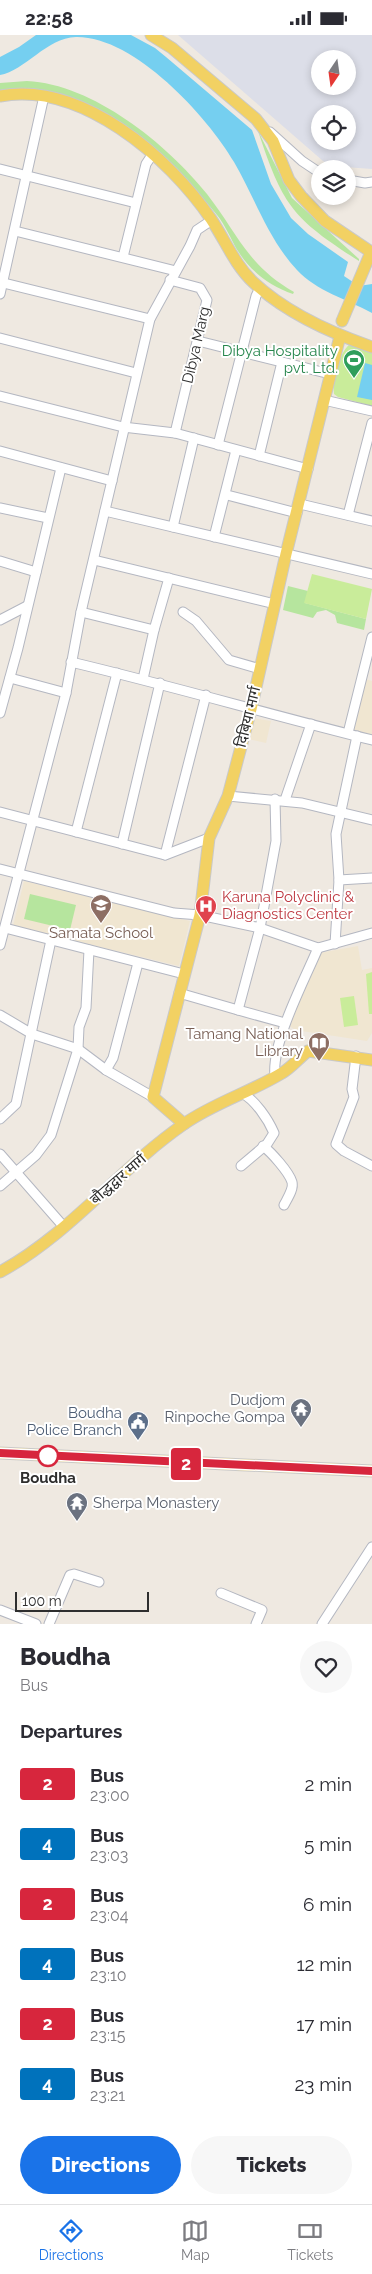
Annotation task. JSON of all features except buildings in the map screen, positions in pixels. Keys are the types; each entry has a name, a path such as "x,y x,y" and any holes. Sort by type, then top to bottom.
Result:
{"main road":[{"path":"151,35 172,48 256,119 273,141 289,180 301,196 325,221 371,252 342,321"},
{"path":"0,96 20,94 68,101 98,114 124,131 182,183 212,220 244,271 260,288 340,336 372,347"},
{"name":"दिबिया मार्ग","path":"153,1097 200,915 209,838 228,795 251,709 274,604 340,336"},
{"name":"बौद्धद्वार मार्ग","path":"0,1272 38,1249 139,1159 184,1124 210,1108 283,1073 308,1051 356,1056 372,1060"},
{"path":"153,1097 184,1124"},
{"path":"0,1453 372,1471"}],"street":[{"path":"0,294 1,282 15,231 44,96"},
{"path":"256,119 311,167"},
{"path":"123,257 146,163 152,155"},
{"path":"0,169 136,203"},
{"path":"356,181 372,182"},
{"path":"0,945 66,693 81,612 123,427 150,319 197,231 212,220"},
{"path":"15,231 176,271"},
{"name":"Dibya Marg","path":"170,280 200,288 205,295 205,308 198,341 175,433"},
{"path":"1,282 150,319"},
{"path":"218,445 256,296 260,288"},
{"path":"0,338 136,373"},
{"path":"198,341 330,374"},
{"path":"259,456 282,362"},
{"path":"0,396 123,427 175,433 308,469"},
{"path":"324,401 372,411"},
{"path":"348,515 372,423"},
{"path":"173,527 194,438"},
{"path":"214,537 227,495 236,450"},
{"path":"0,451 112,481"},
{"path":"0,713 61,468"},
{"path":"227,495 348,515 372,521"},
{"path":"0,508 48,518"},
{"path":"105,511 372,575"},
{"path":"94,560 274,604"},
{"path":"0,561 36,571"},
{"path":"143,679 154,630 170,578"},
{"path":"0,620 27,606"},
{"path":"81,612 154,630"},
{"path":"183,612 196,621 229,661 260,669"},
{"path":"348,733 372,637"},
{"path":"71,662 160,683 372,740"},
{"path":"76,832 118,673"},
{"path":"10,678 66,693"},
{"path":"122,844 160,683"},
{"path":"165,855 206,695"},
{"path":"285,800 311,724"},
{"path":"335,943 340,880 336,834 357,736"},
{"path":"228,795 285,800 372,820"},
{"path":"238,1010 260,928 276,841 275,799"},
{"path":"0,812 165,855 209,838"},
{"path":"0,869 174,913 200,915 260,928 318,948 372,933"},
{"path":"340,880 372,878"},
{"path":"5,928 184,974"},
{"path":"0,1119 16,1104 51,940"},
{"path":"275,1076 274,1068 285,1023 318,948"},
{"path":"0,1186 36,1155 49,1140 78,1049 79,1027 86,1008 89,950"},
{"path":"106,1070 113,1058 138,963"},
{"path":"179,993 285,1023"},
{"path":"0,1015 32,1035 78,1049 106,1070 153,1097"},
{"path":"356,1056 352,1089 354,1097 336,1144 344,1151 372,1167"},
{"path":"241,1166 274,1133 268,1120 258,1110 251,1098 242,1093"},
{"path":"263,1146 272,1153 292,1181 291,1189 284,1205"},
{"path":"0,1155 64,1227"},
{"path":"322,1624 372,1547"},
{"path":"49,1624 70,1575 74,1574 99,1582"},
{"path":"221,1593 262,1610 260,1623"},
{"path":"0,1610 36,1624"}],"shaded area":[{"path":"178,35 372,35 372,169 356,168 356,160 322,160"},
{"path":"365,679 372,681 372,737 356,733 352,728"},
{"path":"253,718 271,721 266,743 248,739"},
{"name":"Samata School","path":"24,881 190,921 179,966 13,926"},
{"path":"358,946 362,970 372,968 372,1033 367,1041 295,1030 287,1024 319,953"}],"green space":[{"path":"27,81 52,85 77,93 127,120 150,137 207,194 254,260 278,282 294,292 293,294 268,282 247,264 220,219 203,198 119,124 85,104 67,97 48,92 0,90 0,83"},
{"path":"258,131 292,198 359,261 318,233 293,208 283,194 275,177"},
{"name":"Dibya Hospitality pvt. Ltd.","path":"349,345 372,351 372,406 338,397 334,394 337,368 342,354"},
{"path":"312,574 372,589 366,619 304,603"},
{"path":"288,586 308,591 305,603 366,619 364,630 337,623 335,615 326,610 317,612 313,618 283,610"},
{"path":"30,894 76,905 70,930 24,919"},
{"path":"372,972 372,1014 369,1014 366,974"},
{"path":"354,996 358,1025 344,1027 340,998"}],"water":[{"path":"36,35 131,35 155,48 166,57 252,130 271,184 291,218 308,234 348,262 344,276 359,286 372,284 372,313 313,284 297,270 270,232 242,176 222,143 187,102 167,82 144,64 121,50 98,40 76,37 65,39 45,48 18,68 0,75 0,57"},
{"path":"365,363 372,365 372,400 357,397"}],"bus line":[{"name":"2","path":"0,1453 165,1463 372,1471"}],"place":[{"name":"Dibya Hospitality pvt. Ltd.","path":"354,379"},
{"name":"Samata School","path":"101,924"},
{"name":"Karuna Polyclinic & Diagnostics Center","path":"206,925"},
{"name":"Tamang National Library","path":"319,1062"},
{"name":"Dudjom Rinpoche Gompa","path":"301,1428"},
{"name":"Boudha Police Branch","path":"138,1441"},
{"name":"Boudha","path":"48,1456"},
{"name":"Sherpa Monastery","path":"77,1522"}]}
